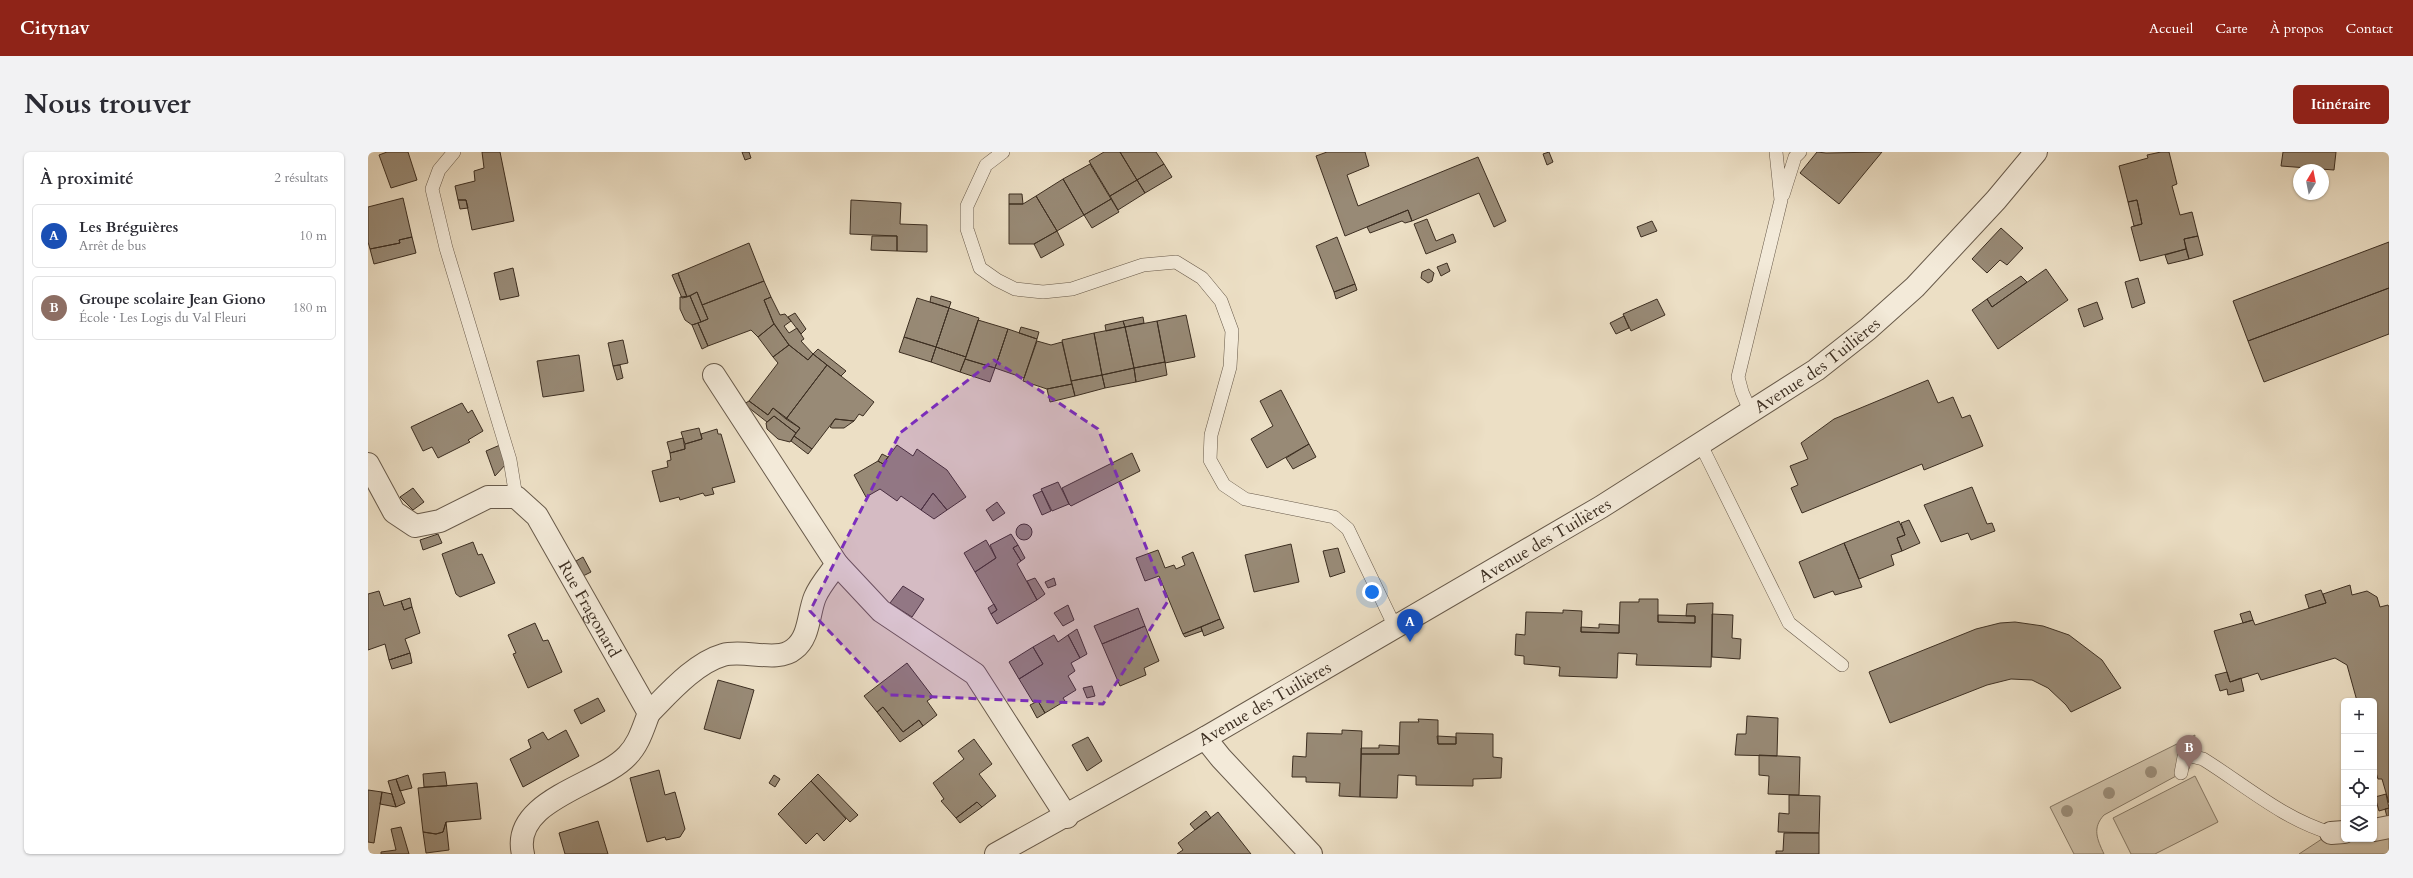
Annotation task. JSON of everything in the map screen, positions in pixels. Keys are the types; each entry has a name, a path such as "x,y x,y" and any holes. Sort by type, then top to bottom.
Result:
{"street":[{"name":"Avenue des Tuilières","path":"996,854 1066,817 1205,738 1614,499 1701,445 1816,370 1868,329 1915,287 1996,200 2036,152"},
{"path":"714,375 837,564 881,611 976,674 1066,817"},
{"path":"368,464 394,512 415,526 440,521 488,497 516,497"},
{"name":"Rue Fragonard","path":"516,497 537,516 649,713"},
{"path":"523,854 522,848 525,830 535,813 556,798 612,769 627,757 638,743 649,713 688,674 722,655 745,653 781,656 793,651 803,641 815,596 837,564"},
{"path":"1205,738 1221,758 1311,854"},
{"path":"2377,829 2389,827"}],"lane":[{"path":"454,152 440,170 432,190 446,248 510,460 516,497"},
{"path":"1004,152 986,165 967,206 968,229 980,268 997,280 1015,288 1043,292 1072,289 1143,265 1176,262 1202,278 1221,301 1232,331 1230,367 1211,435 1210,460 1224,485 1245,499 1334,517 1348,529 1395,626"},
{"path":"1776,152 1781,200"},
{"path":"1751,413 1742,392 1738,377 1781,200 1795,157 1800,152"},
{"path":"1701,445 1789,623 1842,665"},
{"path":"2181,773 2184,757 2191,756 2203,759 2287,815 2312,827 2338,832"}],"highlighted area":[{"path":"994,360 1098,429 1168,601 1103,704 890,695 810,611 900,433"}],"shaded area":[{"path":"2195,735 2189,769 2104,815 2100,820 2097,834 2104,854 2074,854 2050,807"},
{"path":"2195,776 2218,822 2155,854 2131,854 2113,818"},
{"path":"2389,827 2389,854 2299,854 2331,833 2341,838 2341,842 2377,842 2377,837"}],"building":[{"path":"387,152 408,152 417,180 391,188 379,155"},
{"path":"482,152 500,152 514,221 472,230 466,200 458,200 455,186 475,181 474,171 484,168"},
{"path":"742,152 749,152 751,158 745,160"},
{"path":"1104,152 1120,152 1137,180 1110,196 1089,161"},
{"path":"1120,152 1156,152 1164,164 1137,180"},
{"path":"1327,152 1365,152 1369,166 1347,175 1358,206 1478,157 1506,221 1494,227 1479,193 1412,221 1408,210 1345,236 1316,156"},
{"path":"1549,152 1553,162 1547,165 1543,154"},
{"path":"1817,152 1882,152 1839,204 1800,173"},
{"path":"2169,152 2177,184 2172,186 2180,215 2192,212 2198,236 2184,239 2186,249 2140,261 2131,227 2142,224 2137,200 2128,202 2119,166 2148,158 2147,155"},
{"path":"2283,152 2336,152 2334,170 2329,170 2329,164 2293,164 2293,167 2281,166"},
{"path":"1090,164 1111,199 1084,215 1063,179"},
{"path":"1164,164 1172,177 1145,193 1137,180"},
{"path":"1063,179 1084,215 1057,231 1036,196"},
{"path":"1137,180 1145,193 1118,210 1110,196"},
{"path":"1009,194 1022,194 1023,204 1009,204"},
{"path":"1036,196 1057,231 1034,244 1009,244 1009,204 1023,204"},
{"path":"403,198 412,237 399,240 400,243 370,249 368,242 368,207"},
{"path":"1111,199 1119,212 1092,228 1084,215"},
{"path":"458,200 466,200 468,208 460,209"},
{"path":"851,200 901,203 900,224 927,225 927,252 897,251 897,236 850,234"},
{"path":"2137,200 2142,224 2134,226 2128,202"},
{"path":"1408,210 1412,221 1405,223 1402,221 1370,233 1367,227"},
{"path":"1427,219 1436,241 1453,234 1456,242 1426,254 1414,224"},
{"path":"1652,221 1657,231 1641,237 1637,227"},
{"path":"2001,228 2023,248 2007,265 2000,260 1987,273 1972,259"},
{"path":"1057,231 1064,245 1041,258 1034,244"},
{"path":"872,236 897,236 897,251 871,250"},
{"path":"2198,236 2203,255 2189,259 2184,239"},
{"path":"412,237 416,253 374,264 370,249 400,243 399,240"},
{"path":"1337,237 1355,284 1334,292 1316,246"},
{"path":"2389,242 2389,288 2248,341 2233,301"},
{"path":"749,243 764,281 702,305 697,292 687,297 678,273"},
{"path":"2186,249 2189,259 2168,264 2165,255"},
{"path":"1447,263 1450,271 1441,276 1437,267"},
{"path":"513,268 519,296 500,300 494,273"},
{"path":"1429,269 1434,273 1432,281 1428,283 1421,278 1422,272"},
{"path":"2046,269 2068,300 1998,349 1972,310 1987,299 1992,307"},
{"path":"678,273 687,297 682,298 672,275"},
{"path":"2021,276 2027,282 1992,307 1987,299"},
{"path":"2138,278 2145,303 2132,308 2125,282"},
{"path":"764,281 771,297 764,300 774,324 758,337 751,330 708,346 698,323 708,319 702,305"},
{"path":"1355,284 1357,290 1336,299 1334,292"},
{"path":"2389,288 2389,334 2264,382 2248,341"},
{"path":"697,292 708,319 701,322 690,296"},
{"path":"690,296 701,322 692,325 685,320 680,309 680,297"},
{"path":"931,296 951,302 949,308 930,302"},
{"path":"771,297 780,315 785,314 791,321 784,326 789,333 797,328 804,339 801,341 813,354 808,360 789,345 773,322 764,300"},
{"path":"917,298 949,308 936,347 904,337"},
{"path":"1657,299 1665,315 1631,331 1623,314"},
{"path":"2097,302 2103,319 2084,327 2078,309"},
{"path":"949,308 979,318 966,357 936,347"},
{"path":"795,313 806,329 801,334 788,317"},
{"path":"1186,315 1195,357 1165,363 1157,321"},
{"path":"1624,316 1629,328 1616,334 1610,323"},
{"path":"1143,317 1144,323 1125,327 1123,321"},
{"path":"978,320 1008,329 995,368 965,359"},
{"path":"1123,321 1125,327 1106,331 1105,325"},
{"path":"1157,321 1165,362 1134,368 1125,327"},
{"path":"698,323 708,346 702,349 692,325"},
{"path":"774,324 789,345 773,357 758,337"},
{"path":"1021,327 1039,332 1037,339 1019,333"},
{"path":"1125,327 1134,368 1102,375 1094,333"},
{"path":"1008,329 1037,339 1024,378 995,368"},
{"path":"1094,333 1102,375 1071,381 1062,340"},
{"path":"904,337 936,347 931,362 899,352"},
{"path":"623,340 628,363 613,366 608,343"},
{"path":"1037,341 1051,345 1062,342 1072,384 1047,389 1023,381"},
{"path":"789,345 808,360 813,354 827,365 786,419 773,408 768,415 749,401 778,363 773,357"},
{"path":"936,347 966,357 960,372 931,362"},
{"path":"818,349 846,371 841,376 813,354"},
{"path":"579,355 584,391 543,397 537,361"},
{"path":"965,359 995,368 990,382 960,372"},
{"path":"1165,362 1167,375 1136,382 1134,368"},
{"path":"620,365 623,378 617,380 613,366"},
{"path":"827,365 874,402 863,416 859,414 854,421 835,419 812,449 794,436 800,428 786,419"},
{"path":"1134,368 1136,382 1105,388 1102,375"},
{"path":"1102,375 1105,388 1075,396 1071,381"},
{"path":"1928,380 1938,403 1953,397 1962,418 1970,415 1983,446 1924,470 1922,464 1802,513 1791,488 1798,485 1790,466 1808,459 1801,443 1834,419"},
{"path":"1072,384 1075,396 1050,402 1047,389"},
{"path":"1281,390 1309,444 1267,468 1251,439 1273,426 1260,401"},
{"path":"749,401 768,415 773,408 800,428 796,433 774,416 767,422 744,404"},
{"path":"462,403 468,413 472,410 483,431 468,440 470,442 438,458 432,447 423,451 411,427"},
{"path":"774,416 796,433 790,442 778,439 767,429 766,423"},
{"path":"835,419 854,421 844,428 832,428 830,427"},
{"path":"699,428 702,439 685,444 681,432"},
{"path":"717,429 718,434 721,434 735,482 712,488 714,494 705,496 703,493 680,500 679,497 660,502 652,471 668,467 667,461 671,460 670,453 685,449 685,444 702,439 701,434"},
{"path":"794,436 812,449 808,454 791,441"},
{"path":"683,438 685,449 670,453 667,442"},
{"path":"1309,444 1316,457 1293,469 1286,458"},
{"path":"500,445 507,463 495,476 486,451"},
{"path":"897,445 913,456 917,449 947,470 966,497 947,510 933,493 921,510 901,496 897,501 880,489 866,497 854,475 878,461 883,464"},
{"path":"1132,453 1140,471 1071,506 1069,504 1062,488"},
{"path":"882,454 888,457 883,464 878,461"},
{"path":"1058,482 1069,504 1052,511 1041,489"},
{"path":"1972,487 1987,524 1992,523 1995,531 1971,540 1968,533 1941,542 1924,505"},
{"path":"413,488 424,502 413,510 400,497"},
{"path":"1042,491 1051,511 1042,515 1033,495"},
{"path":"933,493 947,510 934,519 921,510"},
{"path":"997,502 1005,513 993,521 986,510"},
{"path":"1909,520 1920,543 1902,551 1897,538 1905,535 1901,523"},
{"path":"1899,521 1905,535 1897,538 1902,551 1891,555 1894,565 1859,579 1844,543"},
{"path":"1024,524 1030,526 1032,532 1030,538 1024,540 1018,538 1016,532 1018,526"},
{"path":"438,534 442,543 423,550 420,540"},
{"path":"1011,534 1018,545 1013,548 1021,561 1017,564 1037,600 997,624 991,614 997,610 975,572 996,558 990,545"},
{"path":"986,540 996,558 975,572 964,553"},
{"path":"473,542 478,555 482,554 495,583 460,597 456,594 442,554"},
{"path":"1844,543 1862,587 1835,595 1833,591 1814,598 1799,562"},
{"path":"1291,544 1299,582 1254,592 1245,555"},
{"path":"1018,545 1025,558 1021,561 1013,548"},
{"path":"1338,548 1345,572 1330,577 1323,551"},
{"path":"1158,550 1165,568 1174,565 1176,569 1185,565 1182,557 1193,552 1220,619 1183,634 1159,576 1145,581 1136,558"},
{"path":"583,557 591,572 583,576 576,561"},
{"path":"1035,578 1045,594 1037,600 1027,581"},
{"path":"1054,578 1056,585 1048,588 1045,582"},
{"path":"2350,585 2352,595 2367,591 2377,597 2380,607 2388,605 2389,607 2389,803 2382,779 2378,779 2377,776 2377,698 2356,698 2347,665 2335,658 2261,680 2258,673 2230,682 2214,631 2253,620 2255,625 2326,603 2323,594"},
{"path":"903,586 924,599 912,617 890,603"},
{"path":"2321,590 2326,603 2309,608 2305,595"},
{"path":"379,591 384,606 401,601 404,610 412,607 420,633 405,639 410,653 389,660 385,644 368,650 368,594"},
{"path":"410,598 412,607 404,610 401,601"},
{"path":"1639,599 1658,599 1658,622 1695,623 1695,616 1686,616 1687,604 1713,603 1711,667 1636,665 1637,654 1618,653 1617,678 1559,676 1560,667 1524,664 1524,656 1515,655 1516,634 1525,635 1526,612 1563,613 1563,610 1582,611 1581,632 1619,633 1620,602 1639,602"},
{"path":"994,604 997,610 991,614 988,608"},
{"path":"1068,605 1074,620 1063,626 1054,613"},
{"path":"1138,608 1145,626 1102,644 1094,626"},
{"path":"2250,611 2253,620 2243,623 2240,614"},
{"path":"1712,614 1733,615 1732,638 1741,639 1740,659 1712,657"},
{"path":"1658,615 1695,616 1695,623 1658,622"},
{"path":"1220,619 1224,628 1204,636 1201,627"},
{"path":"2015,622 2043,626 2069,635 2102,660 2121,688 2071,712 2066,705 2048,688 2032,680 2011,679 1987,685 1890,723 1869,672 1976,629 2000,623"},
{"path":"535,623 543,641 548,640 562,672 528,688 513,654 516,653 508,635"},
{"path":"1599,624 1619,625 1619,633 1581,632 1581,627 1599,628"},
{"path":"1145,626 1159,661 1144,668 1146,675 1120,686 1102,644"},
{"path":"1201,627 1202,631 1185,637 1183,634"},
{"path":"1077,629 1087,654 1080,658 1068,635"},
{"path":"1054,635 1058,642 1068,635 1080,658 1071,663 1075,671 1068,676 1076,690 1063,698 1065,701 1045,713 1038,701 1033,702 1019,679 1043,664 1033,647"},
{"path":"1033,647 1043,664 1019,679 1009,662"},
{"path":"410,653 412,663 392,669 389,660"},
{"path":"907,663 933,697 927,701 937,715 923,726 919,720 903,732 883,707 877,712 864,696"},
{"path":"2227,672 2230,682 2241,678 2244,691 2228,695 2227,689 2220,691 2215,675"},
{"path":"718,680 754,690 740,739 704,729"},
{"path":"1092,686 1095,696 1087,698 1083,688"},
{"path":"598,698 605,711 581,724 574,710"},
{"path":"1038,701 1045,713 1037,718 1030,705"},
{"path":"883,707 903,732 919,720 923,726 900,742 877,712"},
{"path":"1747,716 1778,718 1777,756 1735,755 1737,734 1746,734"},
{"path":"1418,719 1438,720 1438,744 1456,744 1456,733 1493,734 1493,757 1502,758 1501,778 1473,779 1473,786 1416,785 1416,776 1398,775 1397,798 1360,797 1361,754 1399,754 1400,722 1419,722"},
{"path":"566,730 579,756 523,787 510,759 531,748 528,740 543,732 548,740"},
{"path":"1342,730 1362,731 1360,797 1339,796 1340,783 1306,782 1306,777 1292,777 1293,756 1306,757 1307,733 1342,734"},
{"path":"1437,736 1456,737 1456,744 1438,744"},
{"path":"1088,737 1102,761 1087,771 1072,745"},
{"path":"974,739 992,764 979,774 996,796 982,807 977,802 956,818 941,801 944,799 933,783 964,759 958,751"},
{"path":"1379,745 1399,746 1399,754 1361,754 1361,748 1379,748"},
{"path":"1759,755 1800,757 1799,795 1768,794 1769,776 1759,775"},
{"path":"659,770 665,795 675,792 685,829 680,837 666,840 665,837 647,842 630,778"},
{"path":"445,772 447,786 424,787 423,774"},
{"path":"818,774 858,815 850,822 811,781"},
{"path":"408,775 412,788 400,791 396,779"},
{"path":"774,775 780,779 775,787 769,783"},
{"path":"396,779 405,803 396,807 388,781"},
{"path":"811,781 846,819 824,841 817,833 806,844 778,814"},
{"path":"477,783 481,819 446,822 443,832 436,834 423,832 418,788"},
{"path":"368,790 382,792 374,843 368,842"},
{"path":"382,792 392,794 396,807 380,804"},
{"path":"2386,794 2389,808 2379,811 2377,796"},
{"path":"1789,795 1820,796 1819,833 1778,832 1779,813 1789,814"},
{"path":"977,802 982,807 960,823 956,818"},
{"path":"2389,808 2389,816 2387,817 2385,809"},
{"path":"1206,811 1211,818 1195,830 1190,824"},
{"path":"1218,812 1251,854 1177,854 1183,850 1178,843"},
{"path":"598,821 608,854 565,854 559,833"},
{"path":"446,822 449,850 426,853 423,832 436,834 443,832"},
{"path":"401,827 409,854 381,854 381,852 396,850 391,829"},
{"path":"1784,833 1819,833 1819,854 1776,854 1776,851 1783,851"}],"place":[{"name":"Les Bréguières","path":"1410,642"},
{"name":"Groupe scolaire Jean Giono","path":"2189,768"}]}
